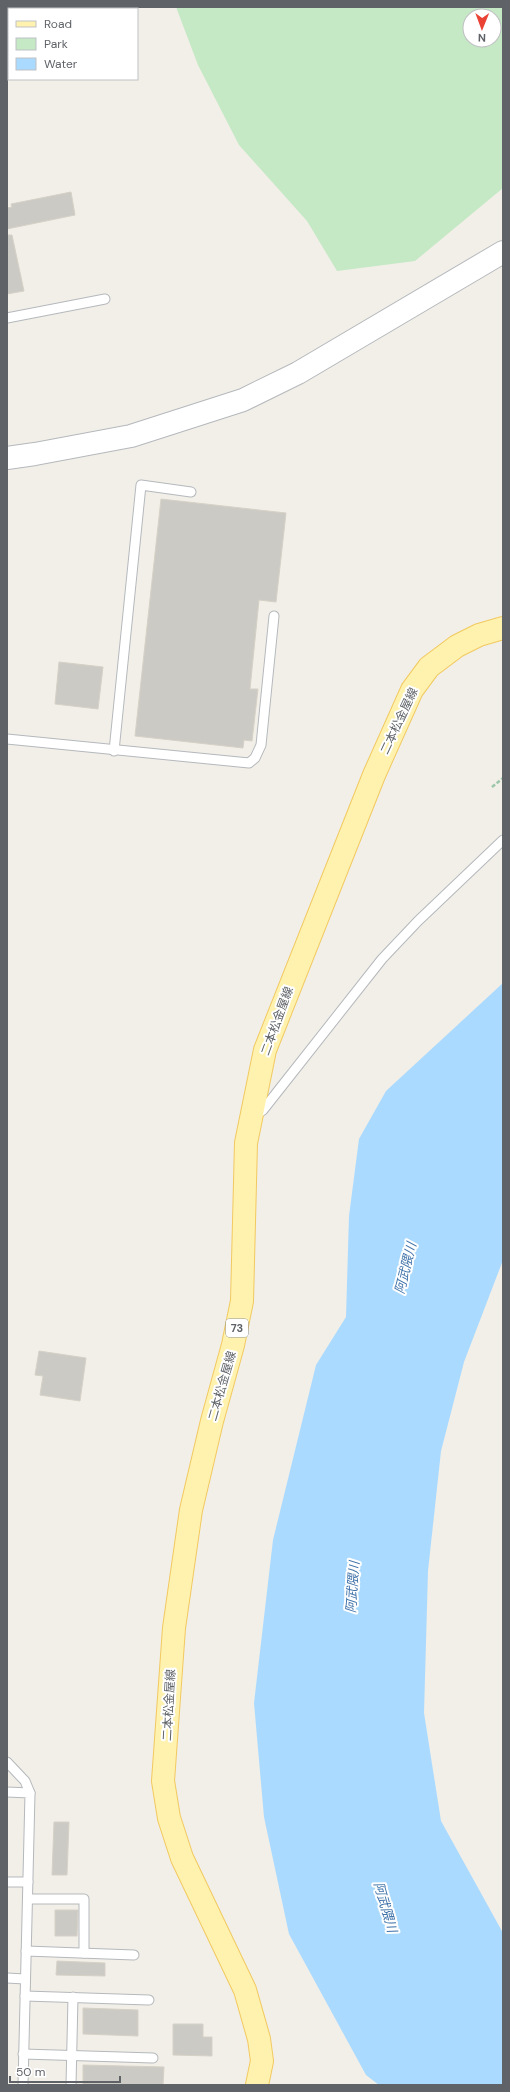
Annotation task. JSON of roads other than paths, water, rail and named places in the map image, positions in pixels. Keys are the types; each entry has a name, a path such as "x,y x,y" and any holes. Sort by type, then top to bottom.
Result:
{"main road":[{"name":"二本松金屋線","path":"257,2085 262,2060 259,2039 245,1990 182,1858 169,1818 163,1780 174,1628 191,1510 212,1421 233,1345 242,1301 246,1143 265,1050 374,775 412,690 429,667 457,646 479,635 503,628"}],"street":[{"path":"7,458 131,436 243,400 298,373 503,252"}],"lane":[{"path":"7,318 105,299"},
{"path":"114,751 141,486 192,492"},
{"path":"7,739 114,751 249,763 255,758 261,745 274,616"},
{"path":"251,1116 263,1110 382,959 418,921 503,840"},
{"path":"7,1762 25,1781 30,1793 23,2085"},
{"path":"7,1792 30,1793"},
{"path":"7,1882 28,1882"},
{"path":"28,1899 84,1899 84,1953"},
{"path":"26,1951 134,1955"},
{"path":"7,1978 25,1979"},
{"path":"25,1996 149,2000"},
{"path":"71,2085 73,1997"},
{"path":"24,2054 153,2058"}],"water":[{"name":"阿武隈川","path":"503,983 503,1260 464,1362 441,1451 428,1571 424,1713 441,1821 503,1933 503,2085 379,2085 366,2075 289,1934 264,1817 254,1703 273,1540 316,1365 346,1317 349,1216 359,1139 386,1091"}]}
